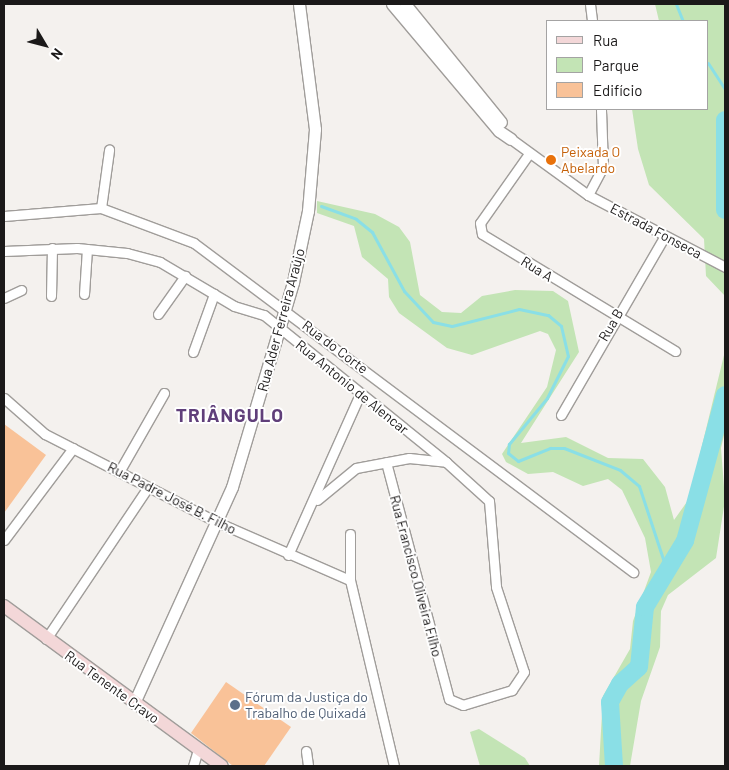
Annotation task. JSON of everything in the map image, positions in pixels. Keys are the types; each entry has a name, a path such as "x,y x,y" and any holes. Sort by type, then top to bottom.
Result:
{"main road":[{"name":"Rua Tenente Cravo","path":"4,606 46,639 222,766"}],"street":[{"name":"Rua Ader Ferreira Araújo","path":"134,703 217,522 247,443 284,309 308,211 313,165 314,112 299,4"},
{"path":"392,4 414,24 511,139"},
{"path":"405,4 414,24"},
{"path":"590,4 592,20"},
{"path":"588,195 604,167 601,110"},
{"name":"Estrada Fonseca","path":"511,139 528,155 588,195 664,237 725,267"},
{"path":"101,208 109,150"},
{"name":"Rua A","path":"528,155 480,223 482,234 675,351"},
{"name":"Rua do Corte","path":"4,216 101,208 194,243 633,572"},
{"name":"Rua B","path":"561,414 616,316 664,237"},
{"path":"51,296 52,248"},
{"name":"Rua Antonio de Alencar","path":"4,251 52,248 87,249 144,256 185,276 234,306 264,315 446,462 489,501"},
{"path":"84,294 87,249"},
{"path":"158,314 185,276"},
{"path":"4,298 21,290"},
{"path":"193,352 214,294"},
{"path":"119,472 164,393"},
{"path":"288,555 312,507 360,394"},
{"name":"Rua Padre José B. Filho","path":"4,398 32,424 72,448 217,522 288,555 350,580"},
{"path":"4,540 72,448"},
{"path":"312,507 348,472 386,462 446,462"},
{"name":"Rua Francisco Oliveira Filho","path":"386,462 446,691 455,705 463,705 512,690 524,672 496,587 489,501"},
{"path":"46,639 148,487"},
{"path":"350,534 350,580 394,766"},
{"path":"193,766 198,750"},
{"path":"306,751 308,766"}],"green space":[{"path":"655,4 725,4 725,296 706,276 704,239 649,185 638,149 632,110 709,110 709,20 659,20"},
{"path":"317,201 375,214 399,227 410,242 420,295 442,312 461,313 482,296 515,290 553,291 568,301 579,352 521,443 566,437 608,458 643,459 665,487 674,520 689,499 725,351 725,431 721,448 725,500 716,558 668,595 661,611 660,647 641,701 630,766 599,766 603,696 630,649 633,621 651,572 645,538 622,490 608,479 583,486 553,472 528,474 506,462 502,454 547,387 556,350 548,334 540,331 472,355 447,348 399,313 389,297 388,279 362,257 354,226 317,213"},
{"path":"479,729 525,758 530,766 480,766 470,732"}],"building":[{"path":"4,424 46,455 4,513"},
{"name":"Fórum da Justiça do Trabalho de Quixadá","path":"226,682 291,727 264,766 233,766 191,733"}],"waterway":[{"path":"676,4 683,20"},
{"path":"709,65 725,89"},
{"path":"725,120 725,210"},
{"path":"321,206 356,219 372,232 404,291 433,322 452,326 519,309 548,315 561,326 568,356 547,398 509,444 508,453 518,461 550,448 564,448 620,470 639,486 667,571"},
{"path":"614,766 610,702 620,684 639,667 645,607 685,541 725,395"}],"place":[{"name":"Peixada O Abelardo","path":"551,160"},
{"name":"Fórum da Justiça do Trabalho de Quixadá","path":"235,705"}],"district":[{"name":"TRIÂNGULO","path":"230,415"}]}
